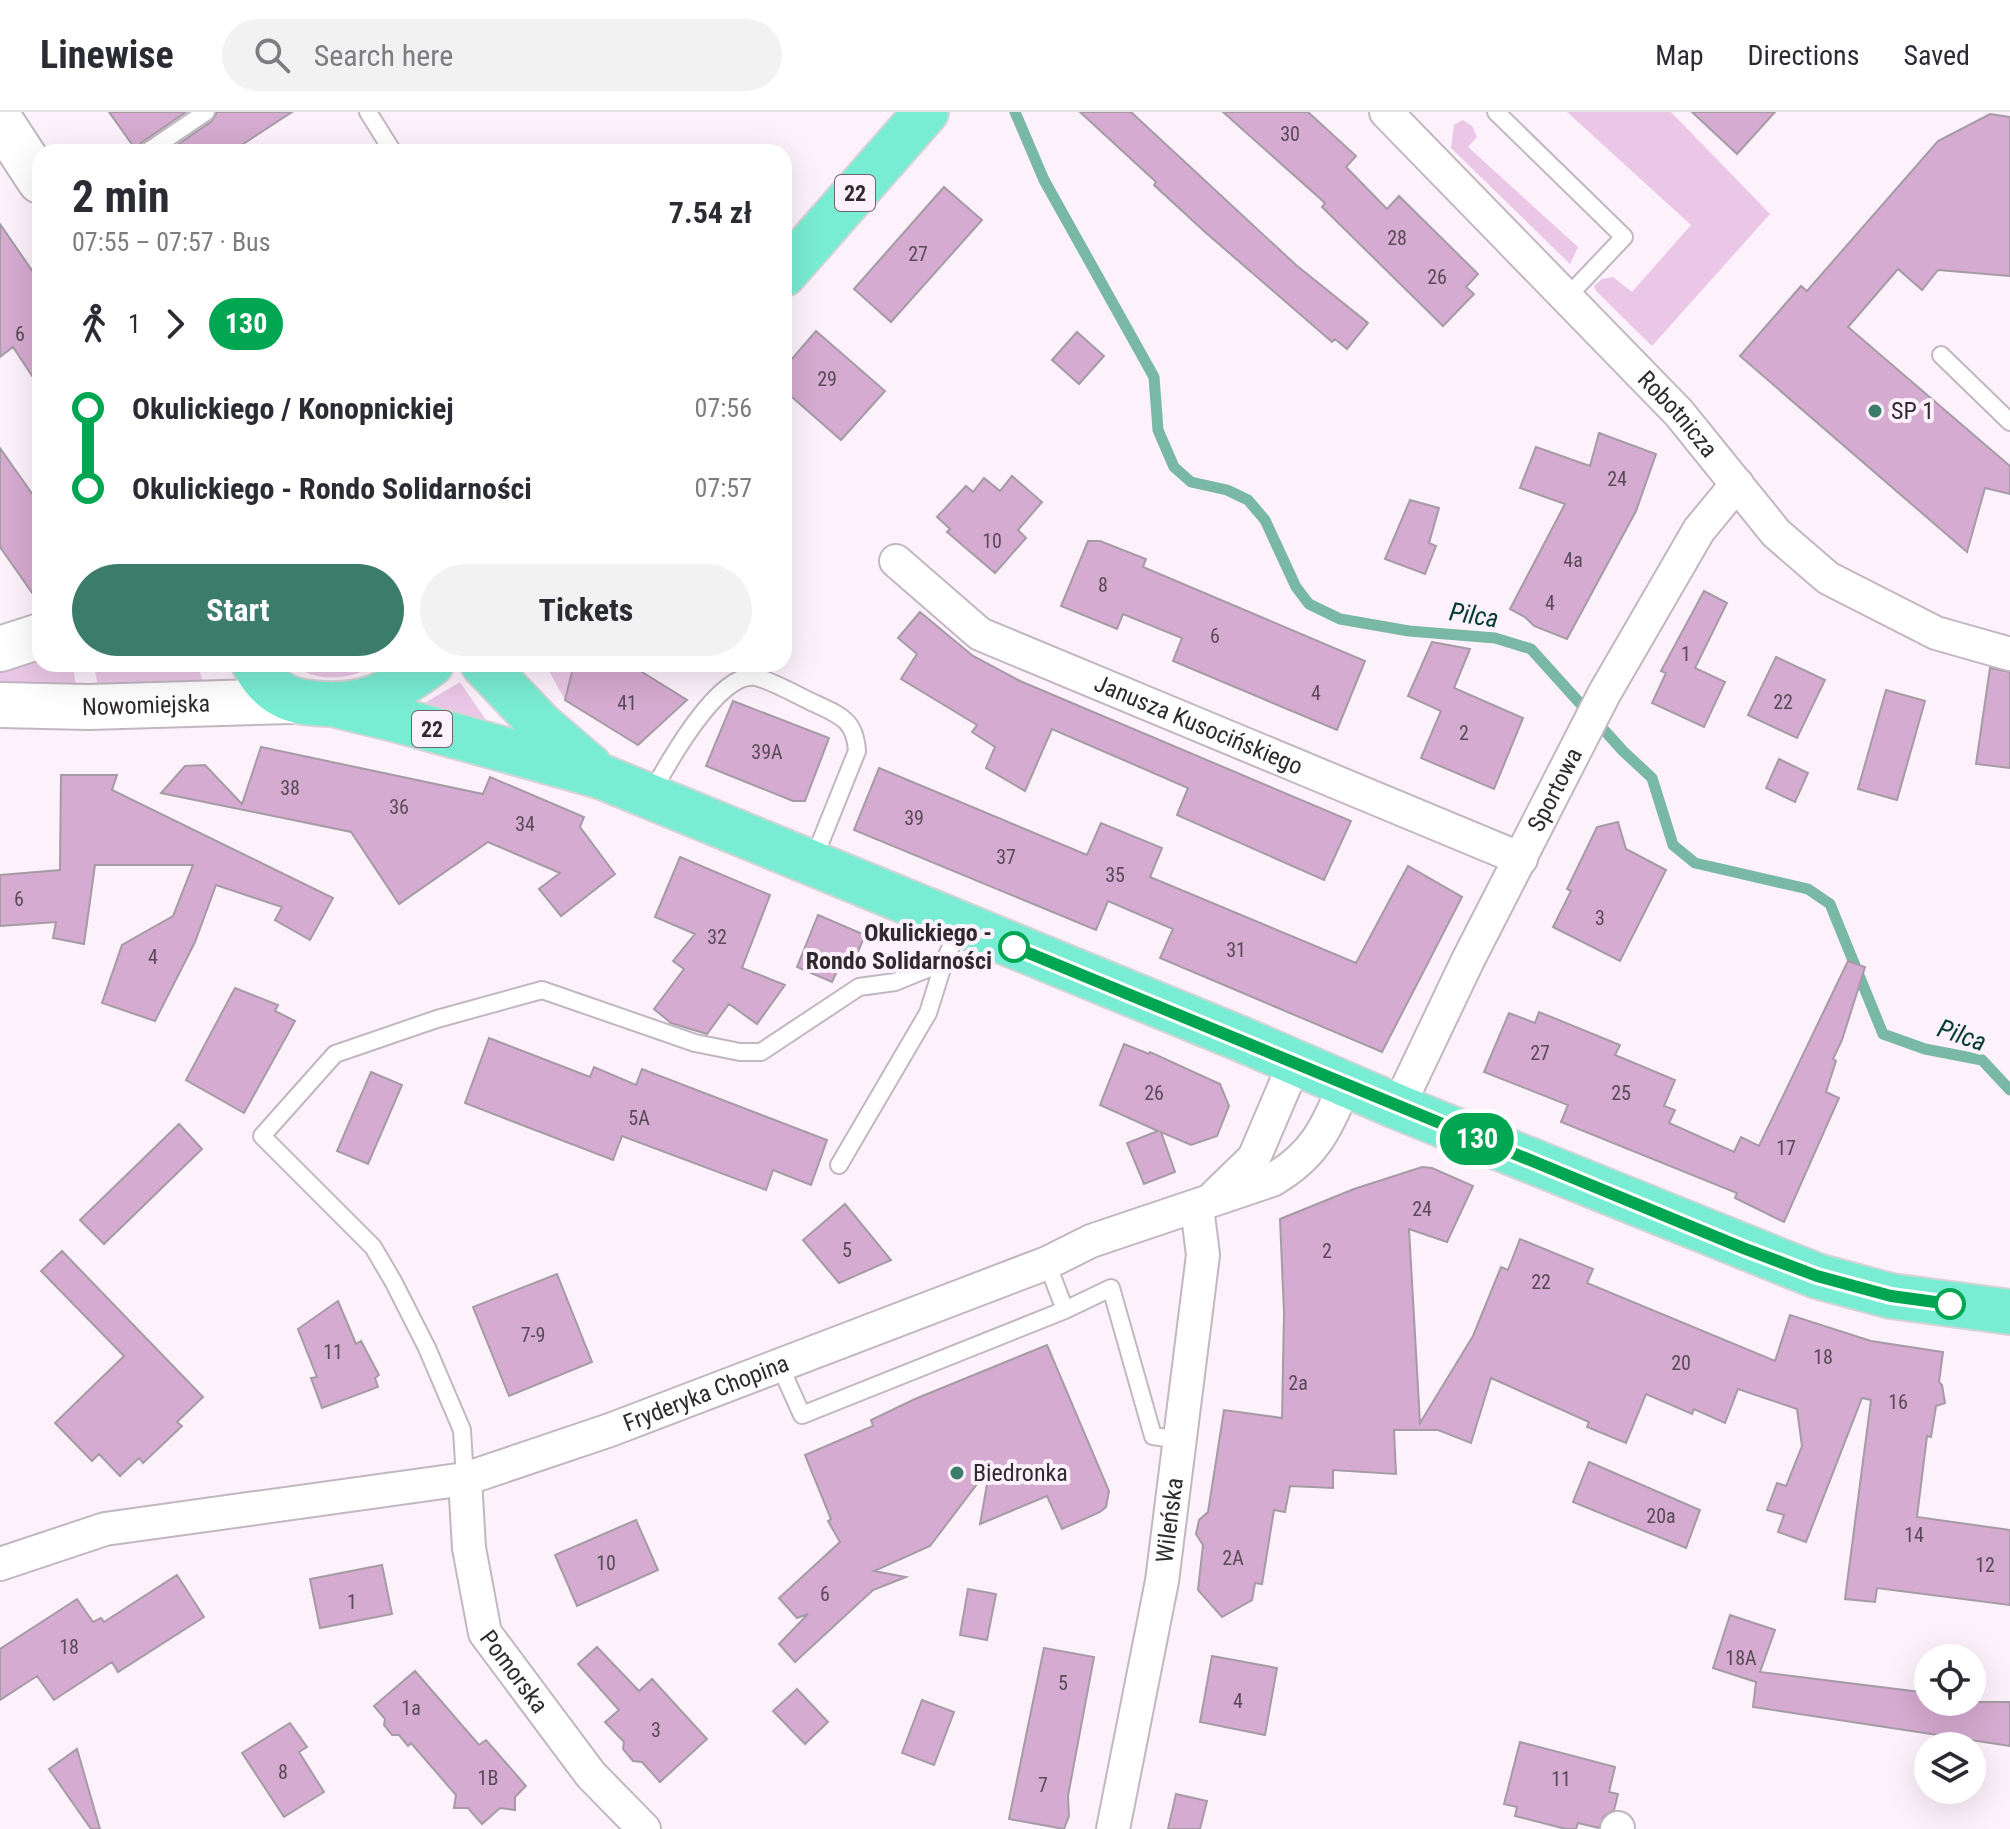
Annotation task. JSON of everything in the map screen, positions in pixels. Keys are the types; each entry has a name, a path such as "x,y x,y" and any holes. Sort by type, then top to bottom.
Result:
{"main road":[{"name":"22","path":"792,265 926,112"},
{"path":"258,672 291,701"},
{"path":"340,706 383,695 419,672"},
{"path":"491,672 541,725 600,776"},
{"name":"22","path":"291,701 340,706 398,720 600,776 812,864 952,944 1295,1062 1398,1107 1817,1276 1891,1296 2010,1312"}],"street":[{"name":"Robotnicza","path":"1406,118 1567,297 1679,413 1776,533 1828,578 1936,633 2010,654"},
{"path":"8,119 32,166"},
{"name":"Sportowa","path":"1398,1107 1468,960 1604,694 1699,530 1737,484"},
{"name":"Janusza Kusocińskiego","path":"896,561 980,634 1521,859"},
{"path":"0,649 32,639"},
{"name":"Nowomiejska","path":"0,705 89,707 291,701"},
{"path":"1204,1204 1254,1158 1295,1062"},
{"name":"Fryderyka Chopina","path":"0,1564 105,1529 465,1479 610,1430 1047,1263 1091,1241 1272,1180 1294,1167 1313,1149 1345,1084"},
{"name":"Wileńska","path":"1113,1829 1162,1581 1203,1255 1204,1204"},
{"name":"Pomorska","path":"465,1479 469,1548 485,1633 591,1775 644,1829"}],"lane":[{"path":"159,144 206,112"},
{"path":"368,112 388,144"},
{"path":"1496,112 1624,237 1567,297"},
{"path":"1941,355 2010,422"},
{"path":"650,797 667,763 719,692 736,679 754,676 842,716 855,733 857,751 812,864"},
{"path":"839,1165 928,1013 952,944"},
{"path":"465,1479 462,1430 427,1348 373,1247 262,1136 335,1054 437,1019 542,990 695,1043 740,1052 761,1052 859,987 895,982 952,944"},
{"path":"1047,1263 1065,1310"},
{"path":"779,1364 802,1415 1065,1310 1111,1288 1153,1436 1180,1440"}],"shaded area":[{"path":"1567,112 1671,112 1770,214 1652,346 1594,286 1602,279 1613,277 1632,292 1691,225"},
{"path":"1463,120 1472,126 1477,137 1468,147 1578,247 1570,264 1451,148 1454,125"},
{"path":"32,657 32,672 74,672 76,687 0,692 0,668"},
{"path":"95,672 200,672 204,688 98,688"},
{"path":"305,672 360,672 335,678"},
{"path":"549,672 572,672 565,700"},
{"path":"460,682 490,726 415,709"}],"building":[{"path":"109,112 186,112 140,144 132,144"},
{"path":"217,112 292,112 243,144 179,144 212,121"},
{"path":"1080,112 1131,112 1296,265 1368,323 1347,349 1335,339 1332,342 1205,232"},
{"path":"1223,112 1308,112 1356,156 1346,167 1387,209 1399,196 1478,274 1466,287 1474,294 1443,326 1322,207 1325,203"},
{"path":"1692,112 1775,112 1737,154"},
{"path":"1990,114 2010,117 2010,276 1938,270 1922,290 1898,269 1848,327 2010,466 2010,494 1985,488 1967,552 1740,356 1801,286 1807,291 1938,141"},
{"path":"944,187 982,220 891,322 854,289"},
{"path":"0,224 32,270 32,376 13,347 0,357"},
{"path":"816,331 885,391 841,440 792,397 792,359"},
{"path":"1077,332 1104,356 1079,384 1052,360"},
{"path":"1599,433 1656,454 1636,511 1567,639 1534,626 1510,609 1565,504 1520,488 1536,447 1590,466"},
{"path":"0,448 32,494 32,593 0,547"},
{"path":"1012,476 1042,502 1018,530 1026,538 995,573 947,532 950,529 937,517 966,486 973,492 984,478 1000,491"},
{"path":"1410,500 1439,508 1429,543 1436,546 1425,574 1385,559"},
{"path":"1088,541 1100,541 1146,559 1143,567 1365,661 1337,730 1173,661 1182,638 1123,614 1117,629 1061,606"},
{"path":"1704,591 1727,603 1695,668 1725,682 1704,727 1652,703 1666,673 1661,671"},
{"path":"920,612 973,656 1020,681 1351,821 1324,880 1177,815 1188,788 1052,729 1025,791 986,768 995,747 972,732 977,725 901,679 917,654 898,638"},
{"path":"1432,642 1470,649 1454,688 1523,718 1494,789 1421,758 1441,711 1408,696"},
{"path":"1776,657 1825,680 1797,738 1748,715"},
{"path":"1990,668 2010,672 2010,768 1976,764"},
{"path":"572,672 642,672 687,700 638,745 565,700"},
{"path":"1886,690 1925,701 1897,800 1858,789"},
{"path":"733,701 829,738 805,801 793,801 706,766"},
{"path":"261,747 483,794 490,777 584,817 580,827 615,874 561,916 539,889 560,873 488,842 399,904 351,832 161,793 185,766 205,765 242,804"},
{"path":"1779,759 1808,773 1795,802 1766,788"},
{"path":"879,768 1087,855 1101,823 1162,848 1150,877 1356,963 1408,866 1462,897 1382,1052 1160,958 1173,929 1108,901 1096,930 854,830"},
{"path":"61,775 117,775 112,790 333,898 310,940 275,920 282,907 216,885 195,942 155,1021 102,1003 122,945 173,916 193,865 95,865 84,944 53,938 56,922 0,926 0,875 60,870"},
{"path":"1618,822 1626,849 1666,870 1620,961 1553,927 1571,891 1567,889 1597,827"},
{"path":"680,857 770,895 742,968 785,985 757,1024 729,1004 707,1034 671,1023 654,1009 684,969 673,961 695,934 655,917"},
{"path":"818,915 865,935 850,971 839,967 832,982 797,967"},
{"path":"1848,961 1865,967 1833,1059 1836,1061 1826,1092 1839,1098 1784,1222 1735,1198 1737,1193 1561,1122 1568,1105 1484,1072 1509,1013 1535,1023 1539,1012 1620,1045 1615,1055 1675,1080 1664,1106 1675,1110 1669,1123 1734,1152 1741,1137 1759,1146"},
{"path":"235,988 278,1005 275,1011 295,1021 244,1113 186,1080"},
{"path":"489,1038 590,1077 594,1067 636,1085 642,1069 827,1140 811,1185 773,1170 766,1190 622,1136 613,1160 465,1103"},
{"path":"1124,1044 1150,1052 1220,1084 1229,1106 1217,1136 1191,1145 1161,1132 1175,1172 1144,1184 1127,1143 1158,1131 1100,1105"},
{"path":"371,1072 402,1085 368,1164 337,1151"},
{"path":"179,1124 202,1149 104,1244 80,1220"},
{"path":"1422,1167 1432,1168 1473,1186 1447,1242 1409,1229 1420,1423 1473,1336 1501,1267 1508,1270 1520,1239 1593,1269 1587,1283 1775,1361 1790,1315 1871,1341 1943,1352 1939,1382 1945,1403 1936,1406 1931,1437 1927,1436 1917,1517 2010,1530 2010,1605 1877,1588 1875,1602 1845,1599 1871,1400 1862,1398 1806,1542 1778,1532 1784,1515 1767,1510 1777,1483 1786,1486 1802,1446 1797,1409 1738,1389 1725,1423 1694,1409 1692,1414 1646,1394 1626,1443 1587,1427 1589,1422 1491,1378 1471,1443 1438,1430 1394,1430 1396,1474 1333,1470 1333,1488 1290,1486 1285,1512 1274,1510 1262,1584 1255,1583 1252,1600 1222,1617 1198,1590 1203,1545 1196,1534 1199,1520 1208,1512 1224,1410 1282,1418 1284,1313 1280,1219 1354,1189"},
{"path":"845,1204 891,1260 839,1283 803,1240"},
{"path":"62,1251 203,1397 177,1422 182,1426 143,1463 139,1458 120,1476 99,1454 92,1461 55,1423 124,1356 41,1271"},
{"path":"557,1274 592,1362 509,1396 473,1307"},
{"path":"338,1301 356,1344 361,1341 379,1375 375,1378 378,1387 322,1408 311,1378 317,1377 298,1329"},
{"name":"Biedronka","path":"1047,1345 1109,1491 1106,1507 1062,1529 1047,1496 980,1524 990,1467 930,1546 874,1571 906,1577 873,1590 795,1662 779,1644 808,1614 797,1618 779,1598 840,1542 828,1521 831,1519 805,1455 873,1426 871,1420 915,1399"},
{"path":"1589,1462 1700,1510 1686,1548 1573,1502"},
{"path":"636,1520 658,1570 577,1606 555,1555"},
{"path":"382,1565 392,1614 320,1628 310,1579"},
{"path":"177,1575 204,1617 118,1672 112,1662 54,1700 37,1676 0,1700 0,1649 77,1599 93,1622 101,1618 104,1622"},
{"path":"968,1589 996,1594 987,1640 960,1635"},
{"path":"1730,1615 1775,1630 1760,1672 1914,1691 1914,1716 1986,1716 1986,1702 2010,1702 2010,1746 1986,1742 1986,1732 1918,1732 1753,1707 1756,1682 1713,1668"},
{"path":"597,1647 639,1691 652,1679 707,1739 660,1782 642,1762 633,1761 623,1749 624,1742 605,1722 619,1710 578,1664"},
{"path":"1044,1648 1094,1657 1068,1796 1069,1816 1064,1829 1009,1819"},
{"path":"1212,1656 1277,1668 1265,1735 1200,1722"},
{"path":"415,1671 479,1745 486,1740 526,1786 515,1797 515,1810 500,1808 482,1824 468,1808 454,1808 456,1795 411,1743 408,1746 384,1725 385,1719 374,1706"},
{"path":"797,1689 828,1722 805,1744 773,1711"},
{"path":"922,1700 954,1712 934,1765 902,1753"},
{"path":"290,1723 307,1747 299,1752 324,1792 284,1817 242,1753"},
{"path":"1520,1742 1615,1767 1609,1792 1618,1794 1614,1810 1604,1816 1599,1828 1578,1823 1576,1829 1566,1829 1515,1816 1517,1807 1504,1804"},
{"path":"77,1749 100,1829 91,1829 49,1769"},
{"path":"1176,1794 1207,1801 1200,1829 1168,1829"}],"waterway":[{"name":"Pilca","path":"1015,112 1044,180 1154,377 1158,430 1174,467 1191,482 1227,490 1248,500 1265,520 1296,587 1309,604 1340,619 1409,631 1495,638 1531,649 1623,751 1652,778 1673,845 1695,863 1808,889 1830,904 1883,1034 1925,1049 1982,1060 2010,1090"}],"bus line":[{"name":"130","path":"1014,947 1743,1248 1817,1276 1891,1296 1950,1304"}],"place":[{"name":"SP 1","path":"1875,411"},
{"name":"Okulickiego - Rondo Solidarności","path":"1014,947"},
{"name":"Biedronka","path":"957,1473"}]}
